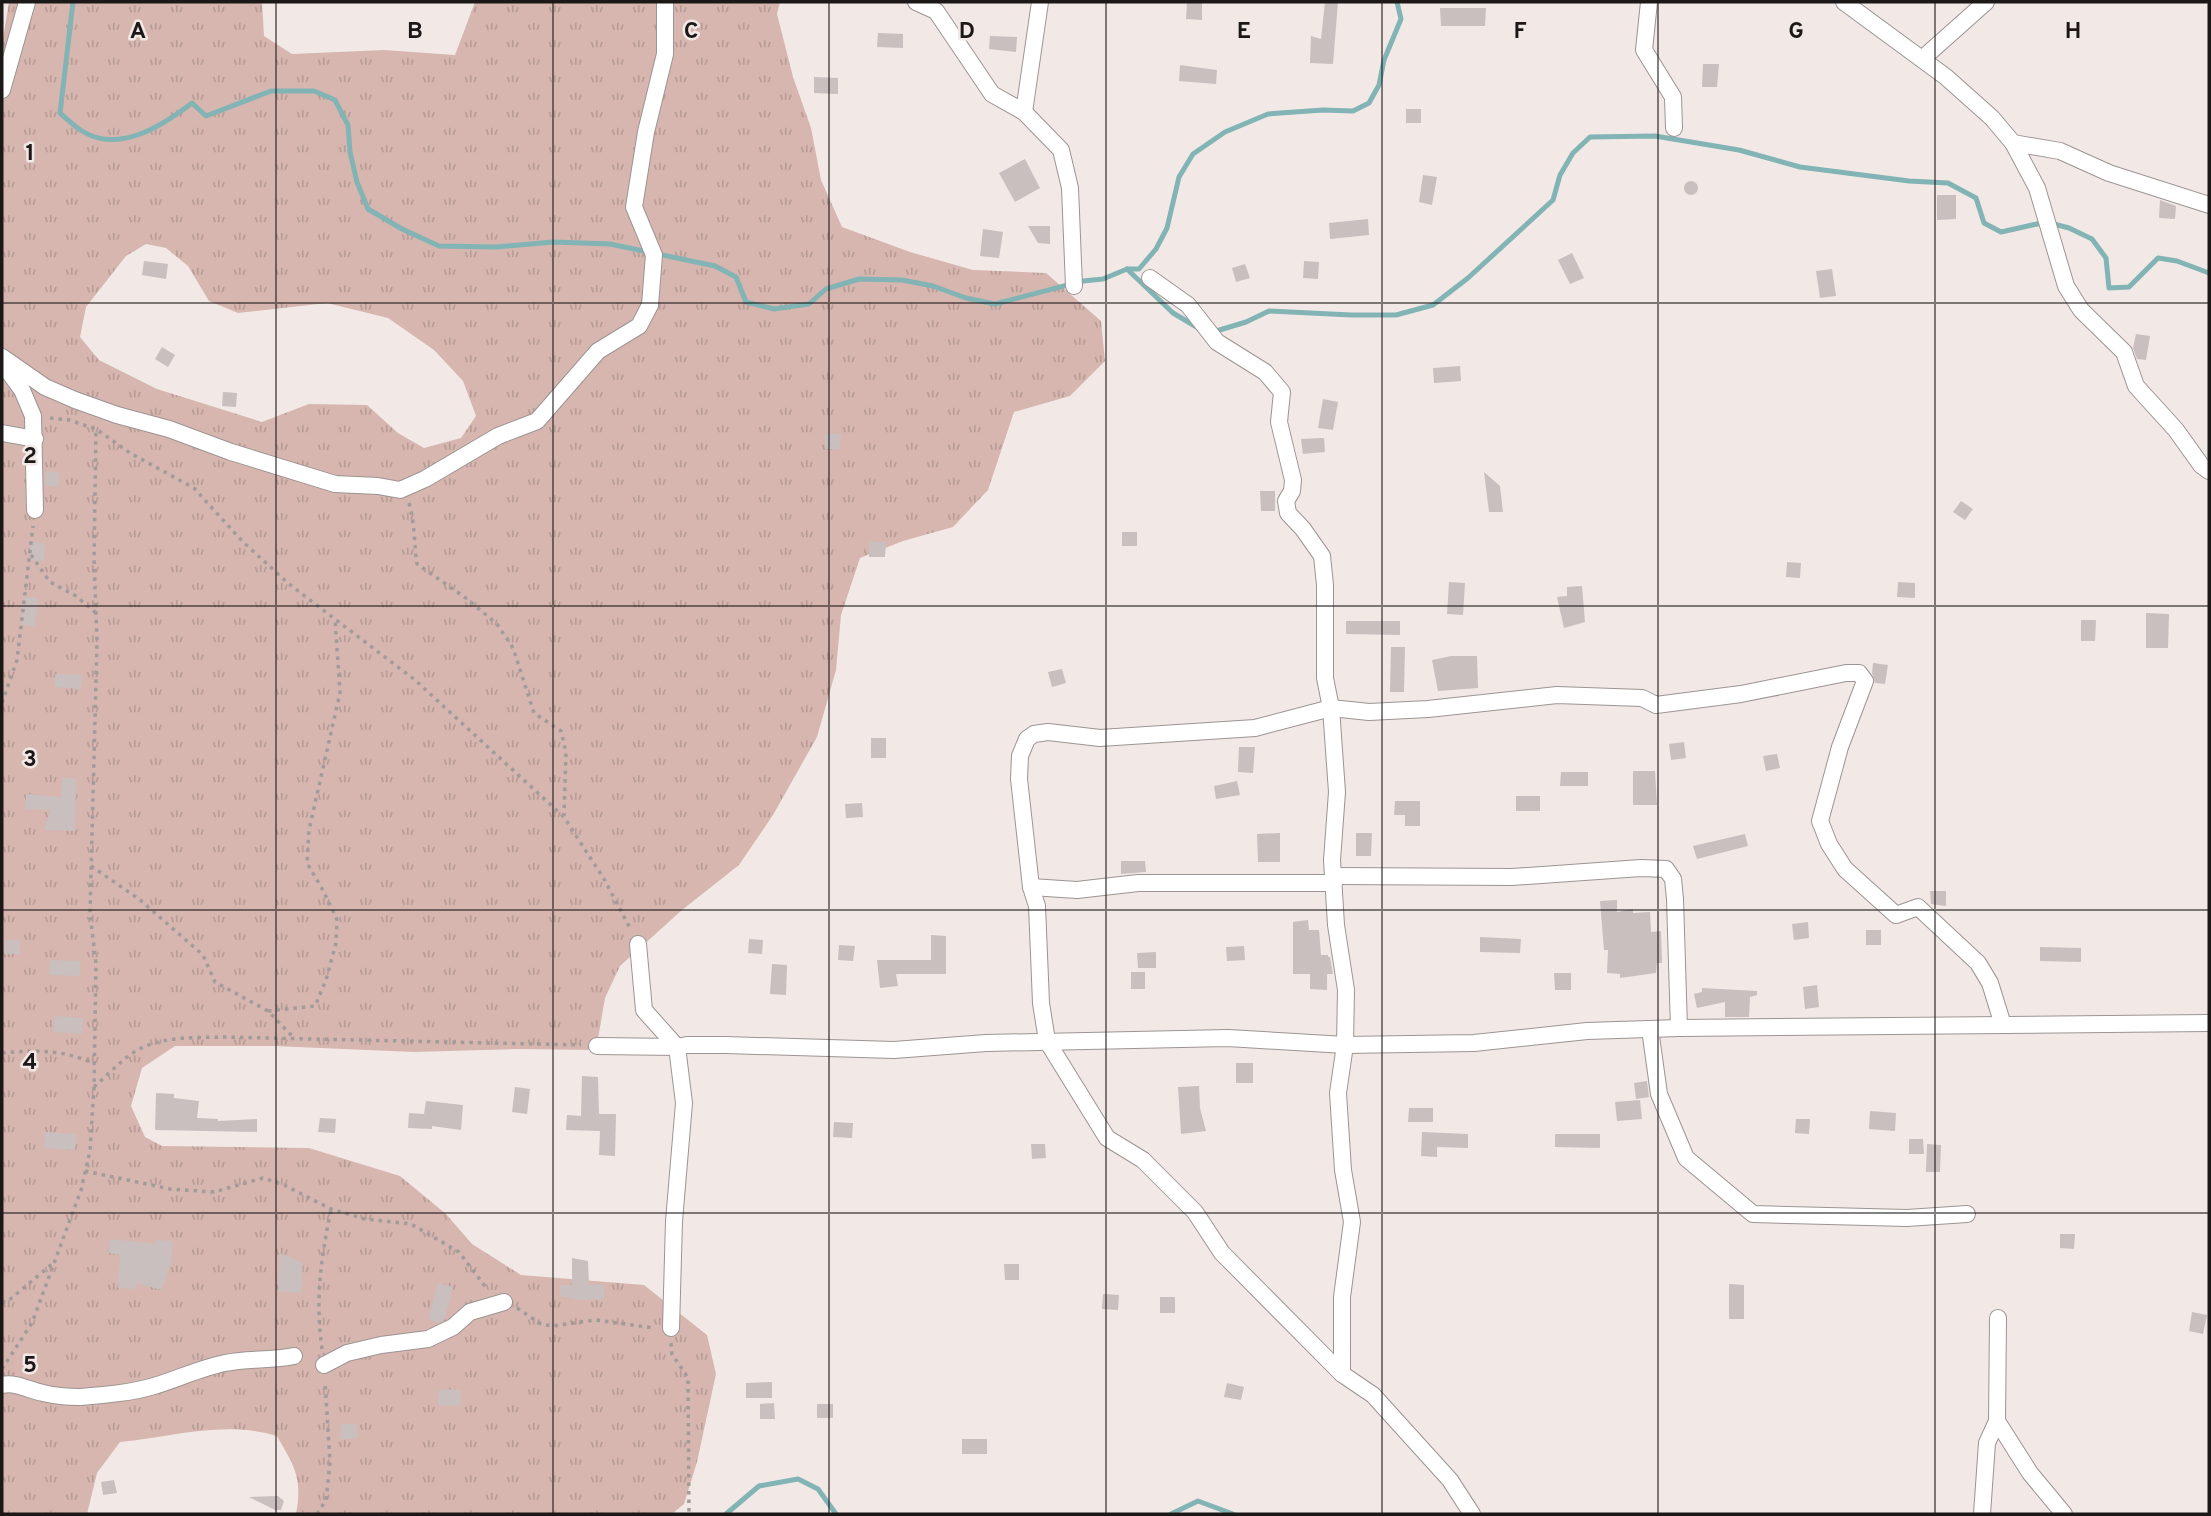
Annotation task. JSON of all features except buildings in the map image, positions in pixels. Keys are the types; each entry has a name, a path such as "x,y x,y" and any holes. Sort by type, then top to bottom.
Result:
{"street":[{"path":"2,83 27,2"},
{"path":"2,360 46,387 117,415 169,429 231,452 335,484 400,490 425,479 498,436 537,421 598,351 639,326 650,305 654,255 634,207 646,132 665,54 664,2"},
{"path":"916,2 936,11 992,94 1024,112 1061,150 1070,188 1074,286"},
{"path":"1024,112 1040,2"},
{"path":"1649,2 1644,50 1673,97 1674,128"},
{"path":"1844,2 1923,59 1992,118 2013,144 2037,188 2066,286 2081,310 2124,352 2136,386 2176,430 2201,465 2209,471"},
{"path":"1923,59 1986,2"},
{"path":"2013,144 2060,152 2109,173 2209,205"},
{"path":"1150,278 1188,305 1217,342 1265,372 1282,391 1279,422 1293,480 1292,491 1286,501 1288,513 1322,556 1325,585 1325,678 1331,708 1337,792 1334,879 1336,925 1346,990 1345,1045 1338,1093 1343,1170 1352,1222 1342,1297 1342,1374"},
{"path":"2,360 22,390 33,416 35,510"},
{"path":"2,433 35,439"},
{"path":"1472,1514 1450,1480 1373,1395 1342,1374 1222,1253 1195,1212 1143,1160 1107,1138 1047,1041 1041,1003 1037,906 1031,887 1020,779 1020,756 1027,739 1034,734 1048,732 1100,738 1255,728 1331,708 1369,712 1428,709 1558,695 1633,698 1656,705 1741,694 1846,673 1858,673 1865,681 1840,747 1820,821 1829,844 1845,870 1896,915 1918,907 1978,963 1990,983 2003,1025"},
{"path":"1031,887 1077,890 1138,883 1512,877 1641,868 1666,869 1672,879 1675,899 1679,1028"},
{"path":"638,944 644,1010 677,1047 684,1102 674,1221 671,1328"},
{"path":"597,1046 712,1045 894,1050 986,1043 1228,1038 1345,1045 1474,1043 1587,1031 1679,1028 2209,1023"},
{"path":"1650,1029 1659,1094 1686,1158 1753,1214 1907,1218 1967,1214"},
{"path":"324,1365 347,1353 381,1345 429,1339 453,1327 470,1312 504,1302"},
{"path":"1982,1514 1987,1443 1997,1421 1998,1318"},
{"path":"2,1385 13,1383 43,1393 69,1397 97,1396 153,1387 192,1371 227,1363 274,1361 294,1356"},
{"path":"1997,1421 2030,1473 2064,1514"}],"path":[{"path":"33,416 69,420 96,429 130,453 194,488 242,541 289,584 415,680 564,817 604,878 638,944"},
{"path":"2,1369 32,1324 90,1151 95,1063 96,963 90,914 97,641 94,559 96,429"},
{"path":"400,490 413,519 417,564 497,624 513,648 534,713 561,730 566,752 564,817"},
{"path":"2,703 17,660 35,510"},
{"path":"30,553 50,582 76,596 96,614"},
{"path":"268,1012 315,1006 326,980 336,943 337,920 307,863 309,830 340,693 335,620"},
{"path":"91,866 139,899 203,955 215,982 268,1012 295,1039"},
{"path":"94,1087 130,1055 155,1043 176,1038 597,1046"},
{"path":"2,1053 25,1050 63,1052 95,1063"},
{"path":"85,1171 170,1189 214,1192 262,1178 284,1185 331,1209 365,1219 411,1224 458,1252 483,1285 504,1302 541,1324 552,1326 596,1320 671,1328 672,1354 688,1378 689,1514"},
{"path":"2,1302 7,1302 53,1263"}],"green space":[{"path":"9,2 262,2 264,36 292,54 384,50 455,55 475,2 780,2 777,14 793,77 811,128 821,180 842,227 910,252 973,270 1046,273 1101,321 1105,361 1070,396 1014,412 988,490 953,527 903,541 860,558 841,615 836,670 817,737 773,815 739,865 682,910 620,966 605,998 596,1050 414,1052 273,1046 175,1046 142,1068 131,1106 145,1137 162,1146 309,1148 400,1176 446,1214 472,1244 521,1275 644,1285 707,1335 716,1374 697,1462 684,1504 672,1514 296,1514 298,1481 277,1436 238,1429 199,1431 120,1442 97,1473 87,1514 2,1514 2,45","holes":["146,244 166,248 188,266 209,301 238,313 327,303 388,318 434,350 463,381 476,416 461,438 424,448 398,433 367,405 309,404 262,422 157,389 99,360 80,337 86,307 126,256"]}],"waterway":[{"path":"73,2 60,113 79,129 96,137 111,140 140,134 192,103 206,116 271,91 314,91 335,100 348,125 350,152 357,182 368,209 402,229 439,246 496,247 553,242 610,244 715,266 736,277 746,302 774,309 809,304 826,289 859,279 902,280 995,304 1083,281 1103,279 1127,269 1139,269 1156,249 1167,228 1179,177 1193,154 1225,132 1268,114 1353,111 1369,103 1379,85 1384,60 1401,19 1397,2"},
{"path":"1213,332 1246,322 1269,311 1396,315 1433,305 1468,278 1553,200 1560,175 1573,153 1590,137 1655,136 1739,150 1800,167 1909,181 1948,183 1976,198 1984,223 2001,232 2046,222 2069,228 2092,239 2106,258 2109,288 2129,287 2158,258 2177,261 2209,273"},
{"path":"1127,269 1173,313 1200,329"},
{"path":"726,1514 759,1486 798,1479 818,1489 836,1514"},
{"path":"1171,1514 1198,1501 1233,1514"}]}
